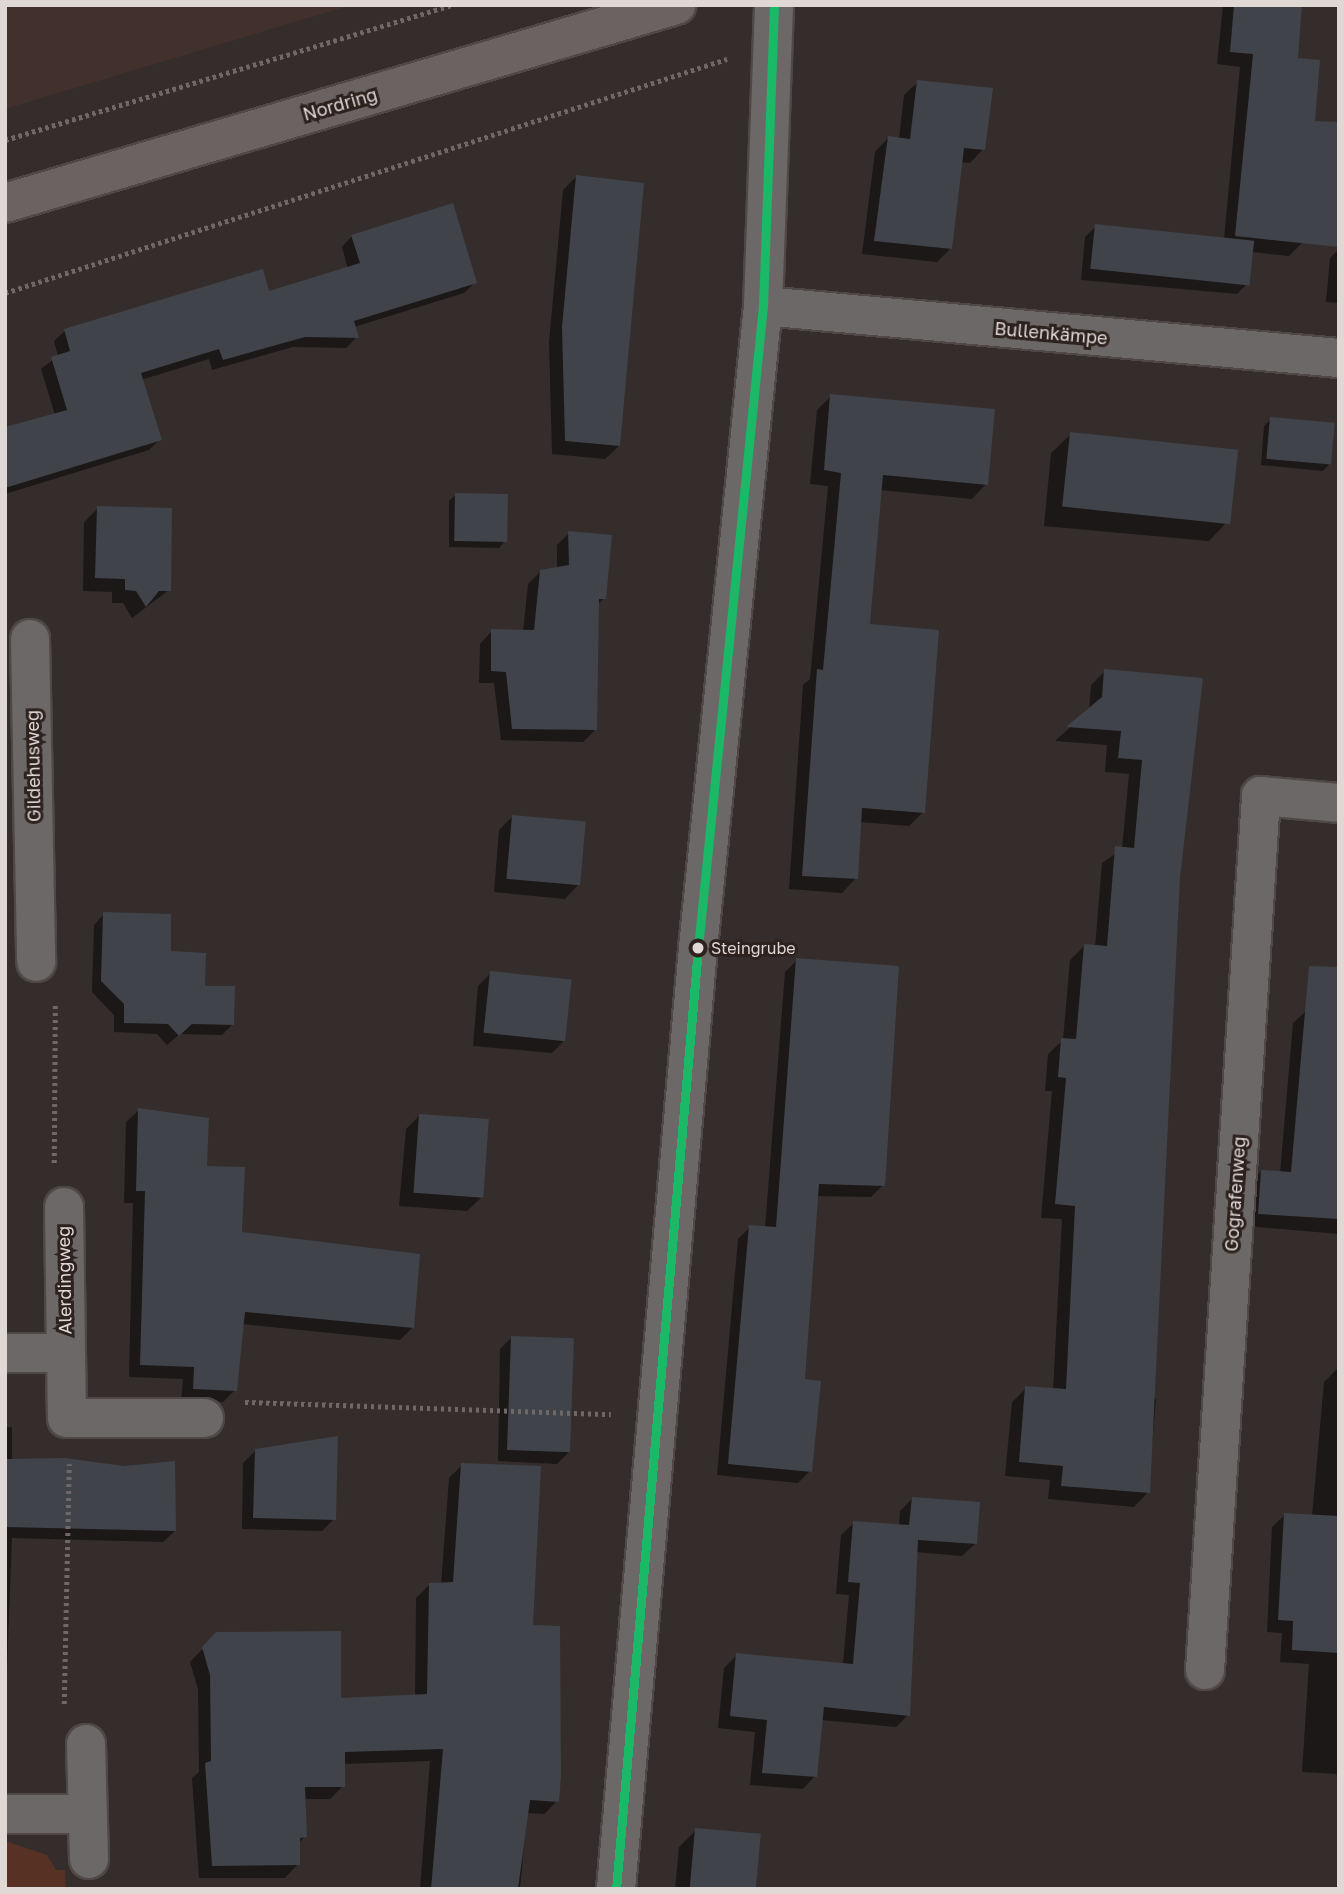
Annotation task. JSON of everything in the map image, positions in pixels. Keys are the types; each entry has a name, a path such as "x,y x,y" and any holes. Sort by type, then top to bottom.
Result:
{"main road":[{"name":"Nordring","path":"5,203 676,5"}],"street":[{"path":"616,1889 657,1416 763,306 774,5"},
{"name":"Bullenkämpe","path":"763,306 1339,358"},
{"name":"Gildehusweg","path":"30,639 20,894 36,962"},
{"name":"Gografenweg","path":"1205,1670 1261,796 1339,803"},
{"name":"Alerdingweg","path":"64,1206 66,1418"},
{"name":"Alerdingweg","path":"5,1353 65,1353"},
{"path":"66,1418 204,1419"},
{"path":"86,1744 89,1859"},
{"path":"5,1814 86,1814"}],"path":[{"path":"5,140 453,5"},
{"path":"5,293 774,44"},
{"path":"36,962 55,996 53,1183 64,1206"},
{"path":"204,1419 237,1402 657,1416"},
{"path":"66,1418 64,1716 86,1744"}],"shaded area":[{"path":"5,5 352,5 5,109"},
{"path":"5,1841 47,1855 56,1870 65,1870 66,1889 5,1889"}],"building":[{"path":"1234,5 1302,5 1298,58 1320,60 1315,121 1339,122 1339,247 1235,236 1253,54 1230,52"},
{"path":"917,80 993,88 985,150 964,148 952,249 874,241 888,136 910,139"},
{"path":"576,175 644,183 620,446 565,441 562,327"},
{"path":"453,203 477,283 354,321 359,338 305,337 223,360 219,349 141,373 162,440 5,488 5,427 67,410 51,357 70,351 64,329 263,269 269,291 360,263 351,235"},
{"path":"1095,224 1254,241 1249,285 1090,269"},
{"path":"830,394 995,409 988,485 883,475 870,624 939,630 925,813 862,808 858,879 802,876 817,669 823,670 841,473 824,470"},
{"path":"1270,417 1335,423 1331,465 1266,459"},
{"path":"1070,432 1238,450 1230,524 1062,507"},
{"path":"455,493 508,494 507,542 454,541"},
{"path":"97,506 172,508 171,591 159,591 146,607 136,591 125,590 125,579 95,578"},
{"path":"568,531 612,535 606,599 599,599 597,730 512,729 506,672 491,671 491,629 534,630 540,570 569,565"},
{"path":"1104,669 1203,678 1180,878 1150,1493 1061,1486 1063,1466 1019,1462 1025,1386 1066,1389 1075,1206 1055,1204 1066,1078 1058,1077 1061,1038 1076,1039 1084,944 1107,946 1115,846 1134,848 1142,760 1118,758 1121,731 1066,727 1102,697"},
{"path":"512,815 586,821 580,885 506,879"},
{"path":"103,912 171,914 171,951 206,953 205,986 235,986 234,1025 192,1024 179,1036 168,1024 124,1023 124,1004 101,981"},
{"path":"796,958 899,966 885,1186 819,1184 805,1379 821,1381 812,1472 728,1464 749,1225 776,1227"},
{"path":"1309,966 1339,967 1339,1219 1258,1214 1261,1170 1291,1172"},
{"path":"490,971 572,980 565,1041 484,1033"},
{"path":"138,1108 209,1118 207,1166 245,1167 242,1232 420,1254 414,1328 245,1312 237,1391 193,1389 194,1367 140,1365 145,1191 136,1191"},
{"path":"419,1114 489,1119 483,1198 413,1193"},
{"path":"511,1336 574,1338 570,1452 507,1450"},
{"path":"338,1436 336,1520 253,1518 255,1449"},
{"path":"65,1458 124,1466 175,1461 176,1531 5,1527 5,1459"},
{"path":"461,1463 541,1466 533,1625 560,1626 561,1776 559,1802 530,1800 518,1889 431,1889 443,1749 345,1752 345,1787 305,1787 307,1837 300,1838 300,1865 212,1866 205,1763 211,1761 210,1675 202,1647 216,1632 341,1631 341,1698 427,1694 429,1583 453,1582"},
{"path":"912,1497 980,1502 977,1544 918,1540 910,1716 824,1707 817,1777 762,1773 767,1720 730,1716 736,1653 853,1664 860,1583 848,1582 853,1521 909,1525"},
{"path":"1284,1513 1339,1516 1339,1653 1292,1650 1293,1621 1278,1620"},
{"path":"695,1828 761,1834 756,1889 690,1889"}],"transit line":[{"path":"616,1889 698,948 763,306 774,5"}],"place":[{"name":"Steingrube","path":"698,948"}]}
